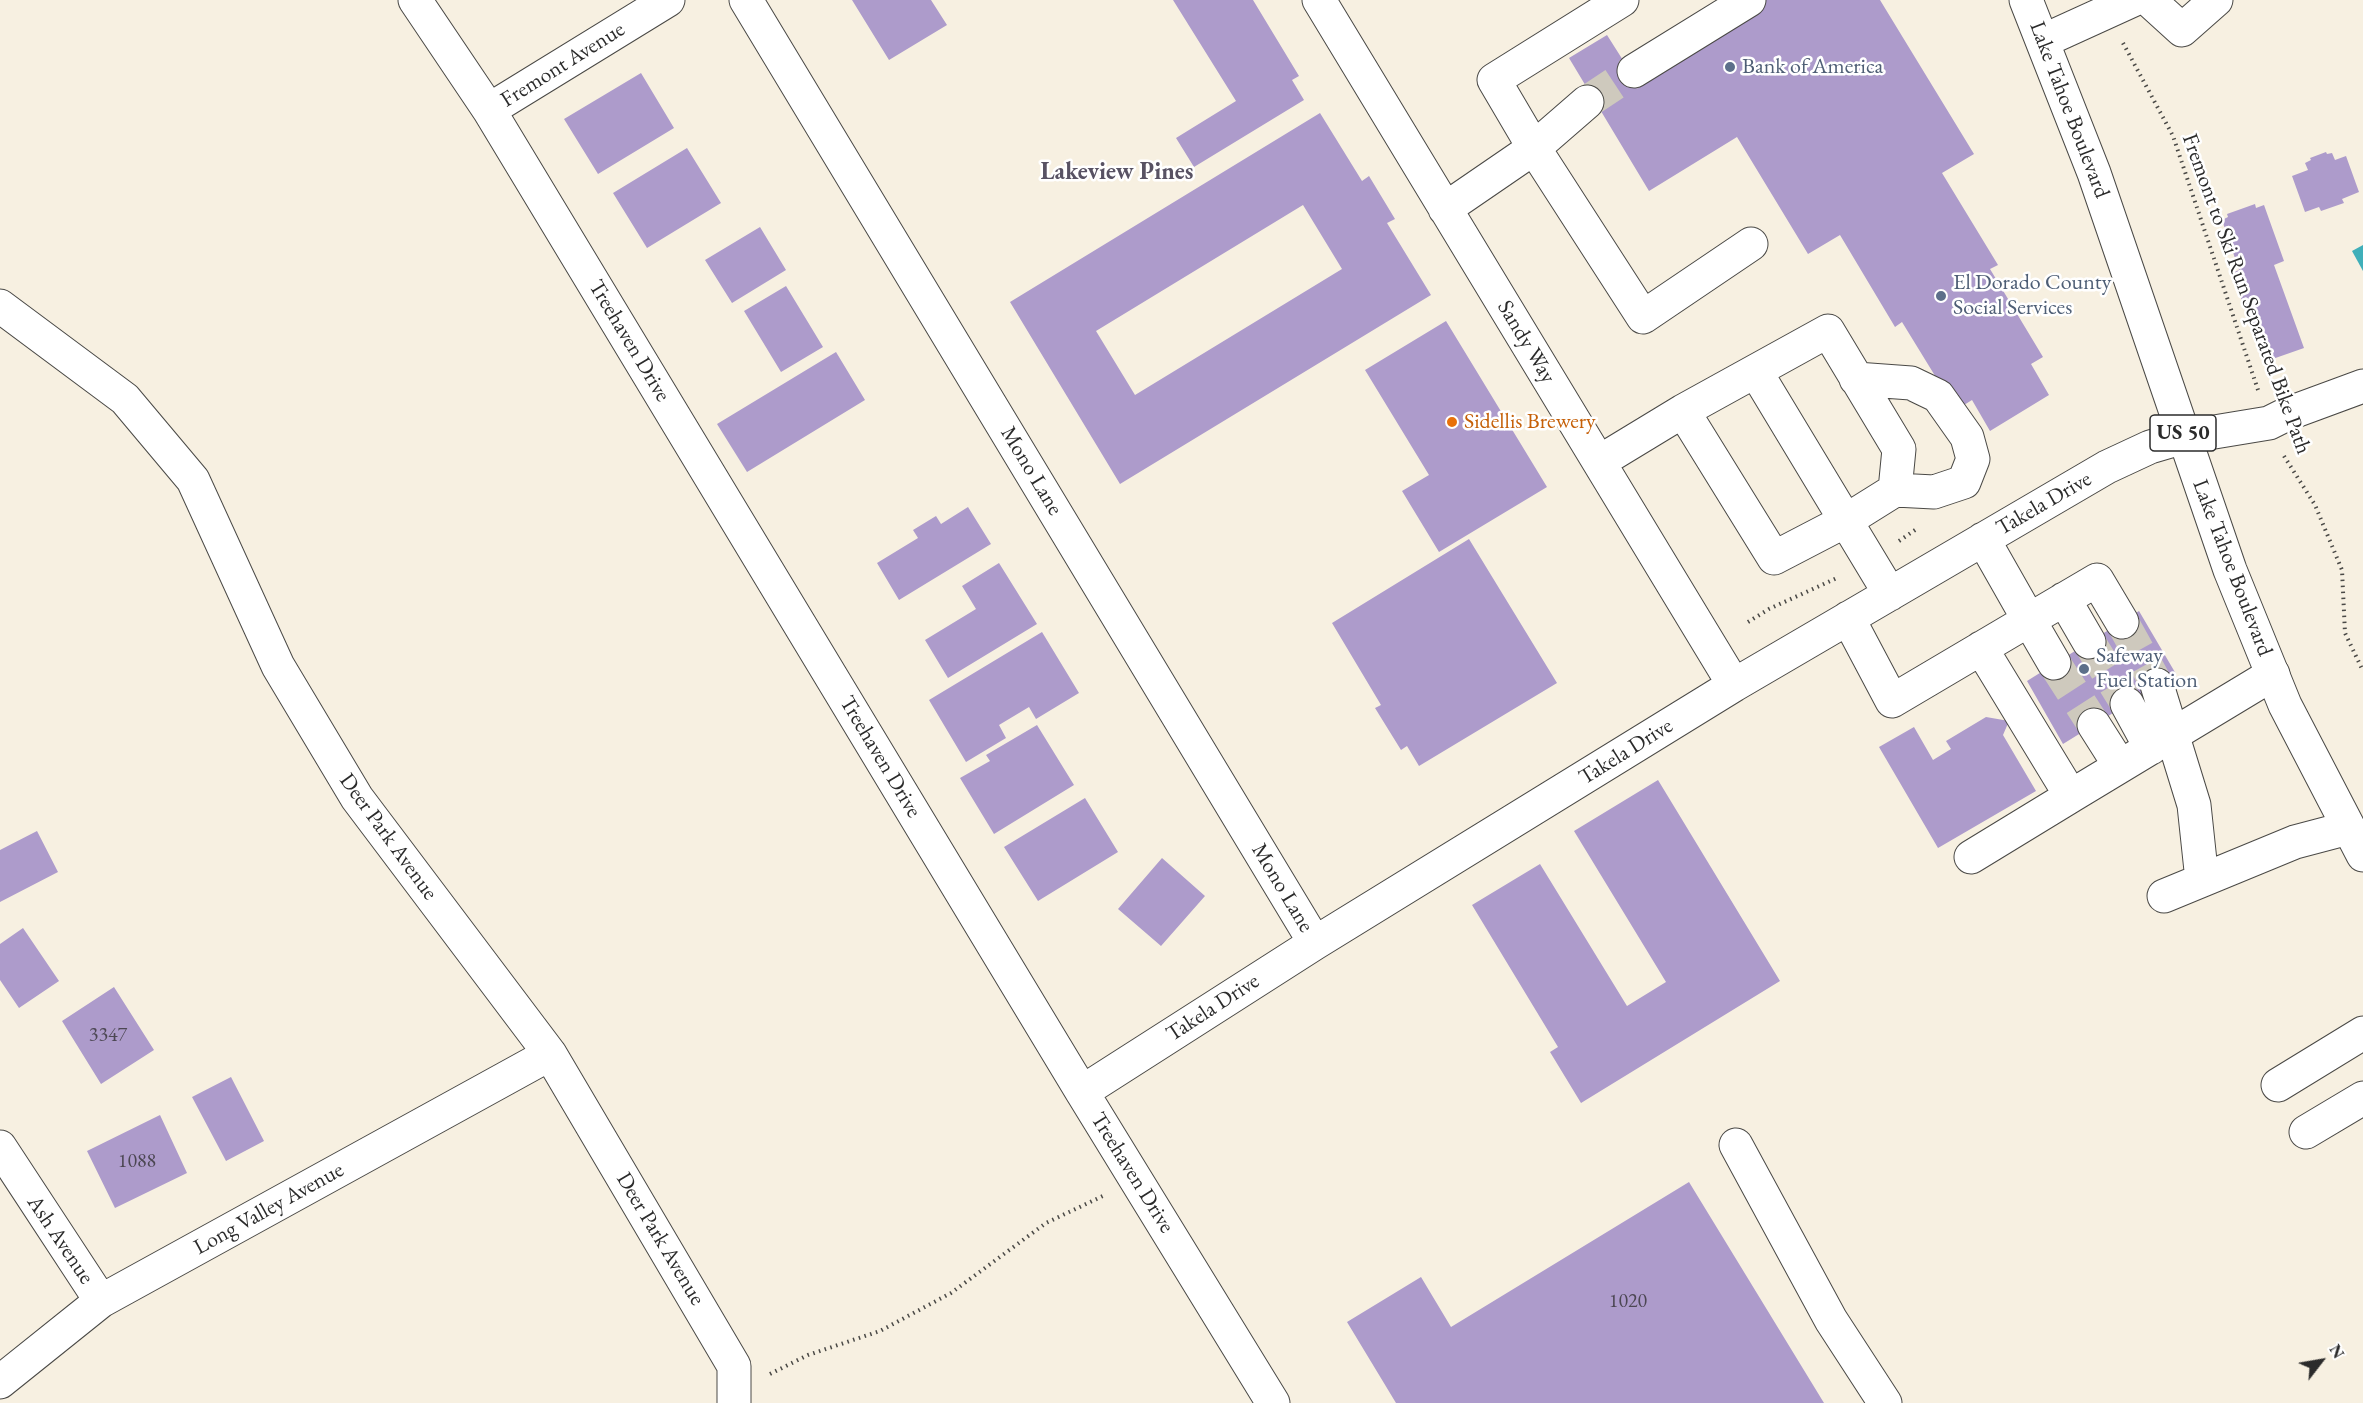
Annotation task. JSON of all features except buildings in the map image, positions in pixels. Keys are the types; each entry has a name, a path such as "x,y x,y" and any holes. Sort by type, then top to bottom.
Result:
{"main road":[{"name":"Treehaven Drive","path":"415,0 489,110 1082,1092 1273,1403"},
{"name":"Fremont Avenue","path":"489,110 668,0"},
{"name":"Mono Lane","path":"746,0 1315,943"},
{"name":"Sandy Way","path":"1318,0 1734,685"},
{"path":"1622,0 1494,80 1534,148 1643,316 1751,244"},
{"path":"1634,71 1749,0"},
{"name":"Lake Tahoe Boulevard","path":"2026,0 2094,173 2230,570 2285,705 2356,842"},
{"path":"2149,0 2182,30 2216,0"},
{"path":"2043,41 2119,6"},
{"path":"1445,209 1534,148 1587,102"},
{"name":"Deer Park Avenue","path":"0,306 126,399 193,480 278,666 357,798 550,1054 734,1366 734,1397"},
{"path":"1599,462 1683,411 1828,332 1899,449 1895,490"},
{"path":"1755,372 1890,594"},
{"path":"1683,411 1774,558 1846,520 1895,490 1934,492 1964,482 1973,459 1967,437 1938,396 1911,383 1856,379"},
{"name":"Takela Drive","path":"1082,1092 1315,943 1734,685 2107,467 2151,447 2184,437 2269,423 2363,386"},
{"path":"1983,539 2054,663"},
{"path":"1848,618 1892,701 2097,580 2122,622"},
{"path":"2064,599 2089,642"},
{"path":"1981,648 2070,796"},
{"path":"1971,857 2272,674"},
{"path":"2157,685 2162,742"},
{"path":"2127,704 2162,742 2194,805 2202,880"},
{"path":"2094,725 2120,766"},
{"path":"2164,896 2295,842 2356,842"},
{"path":"2278,1085 2363,1033"},
{"name":"Long Valley Avenue","path":"0,1382 101,1301 550,1054"},
{"path":"2306,1132 2363,1098"},
{"path":"1736,1145 1831,1320 1885,1403"},
{"name":"Ash Avenue","path":"0,1147 101,1301"}],"path":[{"name":"Fremont to Ski Run Separated Bike Path","path":"2119,6 2173,136 2269,423 2287,463 2315,505 2342,570 2345,633 2363,670"},
{"path":"734,1397 808,1356 880,1332 951,1293 1046,1223 1089,1201 1138,1182"}],"water":[{"path":"2363,245 2363,271 2352,251"}],"tunnel":[{"path":"1587,102 1634,71"},
{"path":"2122,622 2157,685"},
{"path":"2089,642 2127,704"},
{"path":"2054,663 2094,725"}],"place":[{"name":"Bank of America","path":"1730,67"},
{"name":"El Dorado County Social Services","path":"1941,296"},
{"name":"Sidellis Brewery","path":"1452,422"},
{"name":"Safeway Fuel Station","path":"2084,669"}],"district":[{"name":"Lakeview Pines","path":"1117,172"}]}
